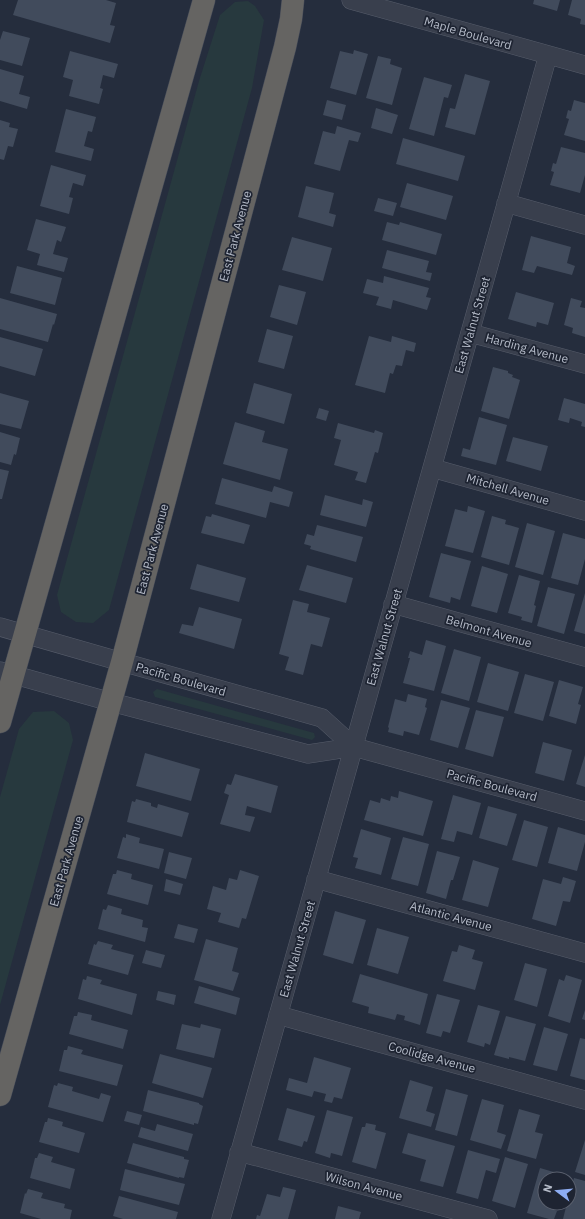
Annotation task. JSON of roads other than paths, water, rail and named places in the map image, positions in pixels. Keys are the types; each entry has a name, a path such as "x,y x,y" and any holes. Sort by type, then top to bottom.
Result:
{"highway":[{"path":"0,722 7,673 24,633 204,0"},
{"name":"East Park Avenue","path":"0,1095 122,662 285,47 291,19 293,0"}],"street":[{"name":"Maple Boulevard","path":"351,0 585,65"},
{"name":"East Walnut Street","path":"221,1219 548,55"},
{"path":"506,203 585,225"},
{"name":"Harding Avenue","path":"470,332 585,364"},
{"name":"Mitchell Avenue","path":"432,468 585,511"},
{"name":"Belmont Avenue","path":"393,604 585,658"},
{"name":"Pacific Boulevard","path":"0,626 322,718 354,747"},
{"name":"Pacific Boulevard","path":"7,673 308,754 354,747 585,811"},
{"name":"Atlantic Avenue","path":"316,879 585,953"},
{"name":"Coolidge Avenue","path":"278,1015 585,1100"},
{"name":"Wilson Avenue","path":"240,1152 488,1219"}]}
